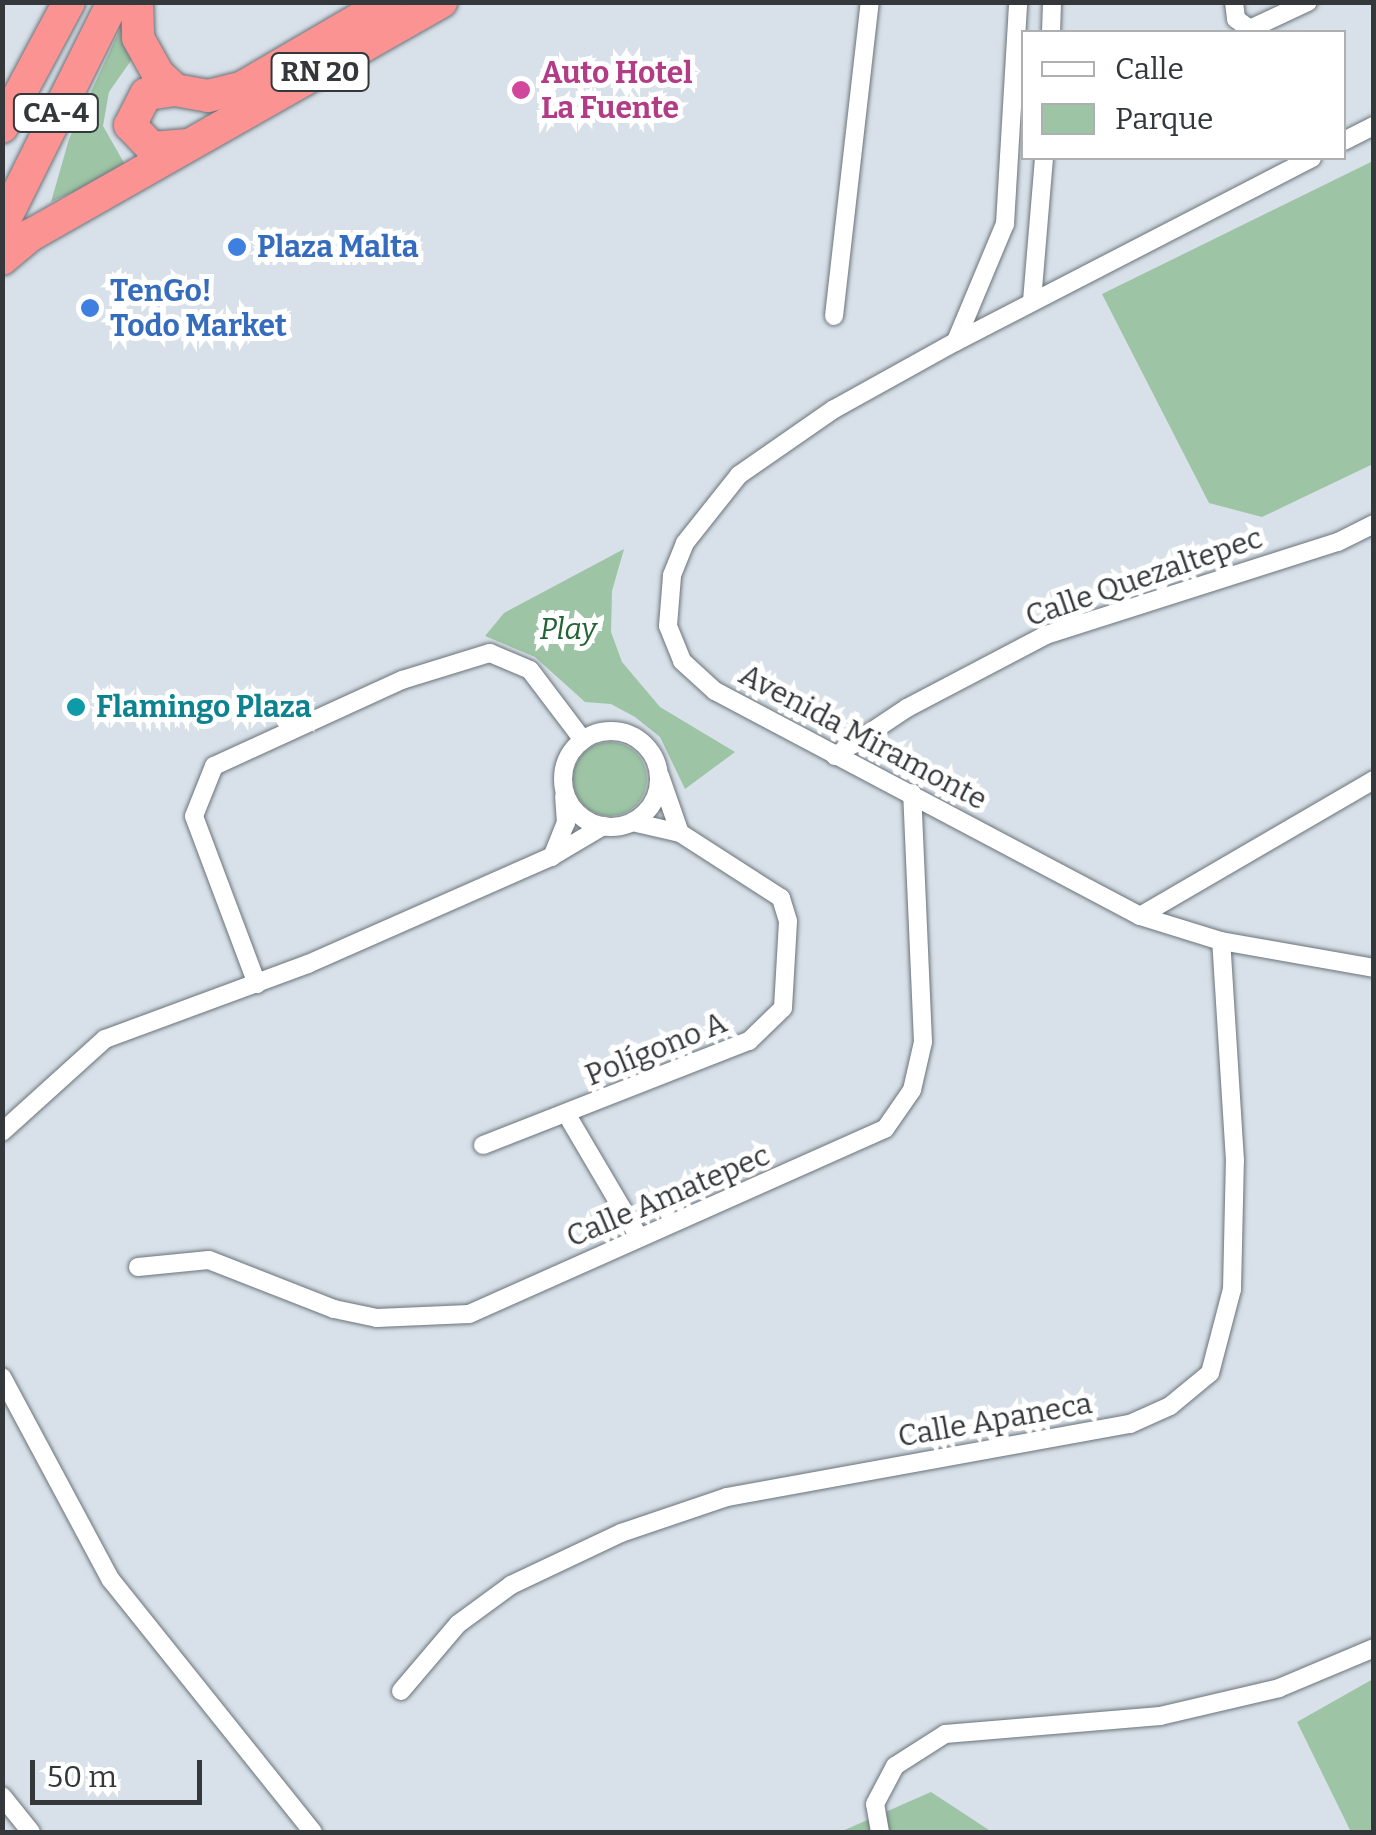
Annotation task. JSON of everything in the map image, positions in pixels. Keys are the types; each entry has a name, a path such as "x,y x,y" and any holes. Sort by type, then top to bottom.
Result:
{"highway":[{"name":"CA-4","path":"6,108 69,2"},
{"name":"CA-4","path":"2,225 113,2"},
{"path":"137,2 142,49 174,90 146,94 132,113 132,130 152,148 198,142"},
{"name":"RN 20","path":"174,90 208,96 234,91 388,2"},
{"name":"RN 20","path":"2,258 30,235 441,2"}],"street":[{"path":"834,316 870,2"},
{"path":"955,342 997,255 1008,209 1018,2"},
{"path":"1050,30 1052,2"},
{"path":"1234,2 1236,19 1250,29 1308,2"},
{"path":"1346,140 1374,126"},
{"path":"1032,301 1044,160"},
{"name":"Avenida Miramonte","path":"1308,160 955,342 834,410 739,474 686,543 672,576 668,626 682,661 715,691 1140,916 1221,941 1374,968"},
{"name":"Calle Quezaltepec","path":"835,756 907,708 1046,635 1338,542 1374,524"},
{"path":"256,984 196,827 200,792 214,766 372,692 444,663 490,653 530,670 582,740"},
{"path":"552,857 566,823 563,787 568,756 582,740 604,730 634,736 658,770 680,832"},
{"path":"2,1132 106,1039 256,984 552,857 603,826 632,822 654,800 658,770"},
{"path":"1140,916 1374,780"},
{"path":"563,787 576,813 603,826"},
{"name":"Calle Amatepec","path":"138,1268 209,1260 334,1310 377,1318 469,1314 847,1150 886,1128 912,1090 923,1042 912,793"},
{"name":"Polígono A","path":"632,822 680,832 781,898 788,921 783,1008 750,1040 567,1115 639,1237"},
{"name":"Calle Apaneca","path":"401,1691 458,1624 512,1585 621,1533 727,1497 1130,1424 1170,1406 1210,1372 1232,1290 1235,1179 1221,941"},
{"path":"483,1145 567,1115"},
{"path":"6,1383 111,1580 312,1832"},
{"path":"880,1832 875,1804 895,1766 944,1734 1178,1712 1279,1688 1374,1648"},
{"path":"2,1796 31,1832"}],"green space":[{"path":"121,27 132,59 109,92 103,126 127,168 51,202 69,139"},
{"path":"1373,161 1373,464 1262,517 1209,503 1102,294"},
{"name":"Play","path":"624,549 612,591 611,632 622,662 660,707 735,752 685,789 660,737 635,717 611,704 585,702 535,657 485,636 504,613"},
{"path":"610,742 636,753 647,779 636,805 610,816 584,805 573,779 584,753"},
{"path":"1373,1679 1373,1832 1351,1832 1297,1722"},
{"path":"931,1792 992,1832 840,1832"}],"place":[{"name":"Auto Hotel La Fuente","path":"521,90"},
{"name":"Plaza Malta","path":"237,247"},
{"name":"TenGo! Todo Market","path":"90,308"},
{"name":"Flamingo Plaza","path":"76,707"}]}
